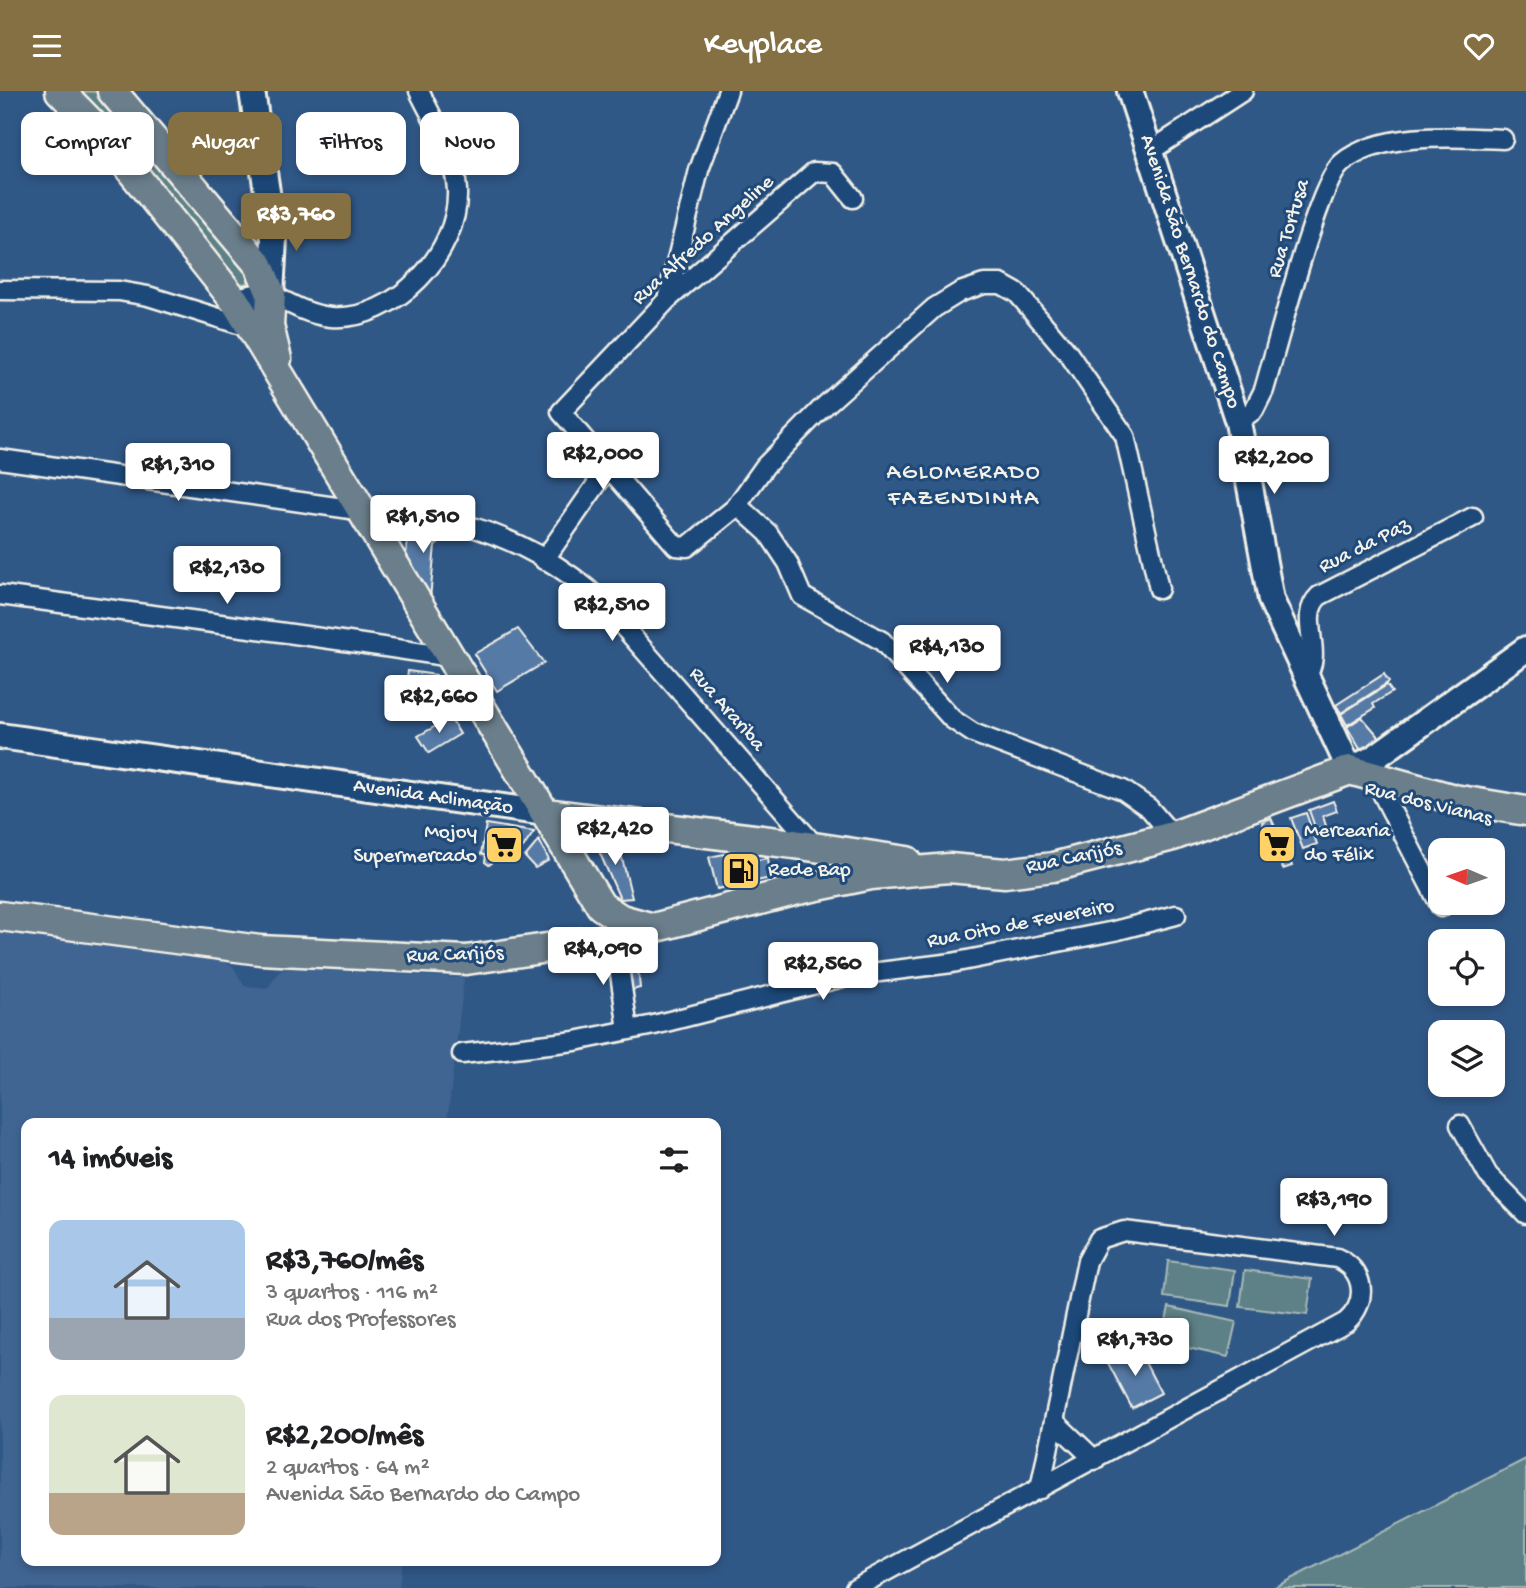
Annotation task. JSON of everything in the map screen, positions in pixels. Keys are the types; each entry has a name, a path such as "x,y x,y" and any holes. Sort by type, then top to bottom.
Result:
{"main road":[{"path":"60,91 254,297 269,326 279,369"},
{"path":"112,91 259,265 251,328 265,353 279,369 449,657 601,906 621,919 653,928"},
{"name":"Rua Carijós","path":"0,916 260,950 466,960 615,938 798,890 871,875 949,868 1005,873 1030,871 1173,836 1341,773"},
{"name":"Rua dos Vianas","path":"1341,773 1383,795 1451,815 1526,827"},
{"name":"Rua dos Vianas","path":"1341,773 1454,799 1526,811"},
{"name":"Avenida Aclimação","path":"546,813 805,845 949,868"},
{"path":"798,890 805,845"},
{"path":"569,946 593,927 601,906"}],"street":[{"path":"252,91 274,239 254,297 308,313 347,317 368,313 389,303 422,275 442,245 453,220 457,193 454,169 419,91"},
{"path":"667,300 699,170 728,91"},
{"name":"Avenida São Bernardo do Campo","path":"1130,91 1238,422 1271,600 1305,678 1341,773"},
{"path":"1149,152 1243,91"},
{"name":"Rua Tortusa","path":"1238,422 1254,410 1264,390 1318,209 1334,170 1344,161 1370,149 1409,140 1444,136 1503,139"},
{"name":"Rua Alfredo Angeline","path":"608,468 561,412 667,300 814,172 833,173 853,198"},
{"path":"259,265 262,239 269,215"},
{"path":"544,560 608,468 676,547 687,547 737,505 765,466 794,434 934,308 960,292 984,284 1001,283 1017,293 1068,353 1105,402 1125,436 1159,589"},
{"path":"0,290 119,291 148,296 251,328"},
{"name":"Rua Arariba","path":"0,459 469,526 515,543 582,583 601,601 805,845"},
{"path":"737,505 768,533 788,563 802,596 882,641 952,719 973,733 1123,790 1149,809 1173,836"},
{"name":"Rua da Paz","path":"1305,678 1314,666 1310,614 1313,602 1319,596 1473,517"},
{"path":"0,595 116,613 315,635 449,657"},
{"path":"1341,773 1374,758 1526,649"},
{"name":"Avenida Aclimação","path":"0,736 546,813"},
{"path":"1383,795 1428,882"},
{"name":"Rua Oito de Fevereiro","path":"462,1054 575,1041 846,976 952,963 1114,931 1176,915"},
{"path":"615,938 628,1030"},
{"path":"1460,1125 1488,1175 1526,1214"},
{"path":"855,1588 1095,1460 1346,1322 1356,1313 1361,1301 1362,1290 1354,1268 1337,1258 1124,1231 1110,1233 1099,1239 1087,1261 1040,1489"},
{"path":"1054,1421 1095,1460"}],"shaded area":[{"path":"0,930 221,961 233,966 244,986 268,988 279,972 286,968 464,978 448,1118 21,1118 21,1566 401,1566 399,1588 0,1588"}],"green space":[{"path":"72,91 102,92 118,112 90,112"},
{"path":"154,159 205,224 241,258 250,278 247,283 236,285 143,175 154,175"},
{"path":"1168,1261 1235,1270 1230,1306 1164,1297"},
{"path":"1245,1270 1312,1279 1307,1315 1240,1307"},
{"path":"1169,1307 1236,1322 1228,1357 1161,1342"},
{"path":"1526,1459 1526,1588 1273,1588"}],"building":[{"path":"410,528 440,534 438,544 435,545 430,599 406,554"},
{"path":"518,629 544,663 497,691 474,654"},
{"path":"408,671 436,675 450,695 429,709 401,717"},
{"path":"1384,674 1389,682 1341,713 1336,705"},
{"path":"1387,685 1392,692 1373,704 1375,708 1347,725 1341,714"},
{"path":"1362,717 1381,739 1360,749 1347,727"},
{"path":"450,718 460,734 429,753 418,736"},
{"path":"1333,801 1337,811 1323,816 1326,826 1316,830 1309,810"},
{"path":"1306,813 1317,844 1303,849 1291,818"},
{"name":"Mercearia do Félix","path":"1271,818 1292,866 1283,869 1262,822"},
{"name":"Mojoy Supermercado","path":"486,824 534,832 522,849 514,849 506,862 493,862 489,865 485,862 486,856 481,854"},
{"path":"539,840 549,860 535,868 525,857"},
{"path":"594,840 618,842 632,898 620,899"},
{"name":"Rede Bap","path":"724,854 730,865 768,858 771,878 717,889 709,857"},
{"path":"636,950 640,988 632,990 627,951"},
{"path":"1137,1347 1161,1393 1132,1408 1108,1363"}],"place":[{"name":"Mercearia do Félix","path":"1277,844"},
{"name":"Mojoy Supermercado","path":"504,845"},
{"name":"Rede Bap","path":"741,871"}],"district":[{"name":"AGLOMERADO FAZENDINHA","path":"964,486"}]}
